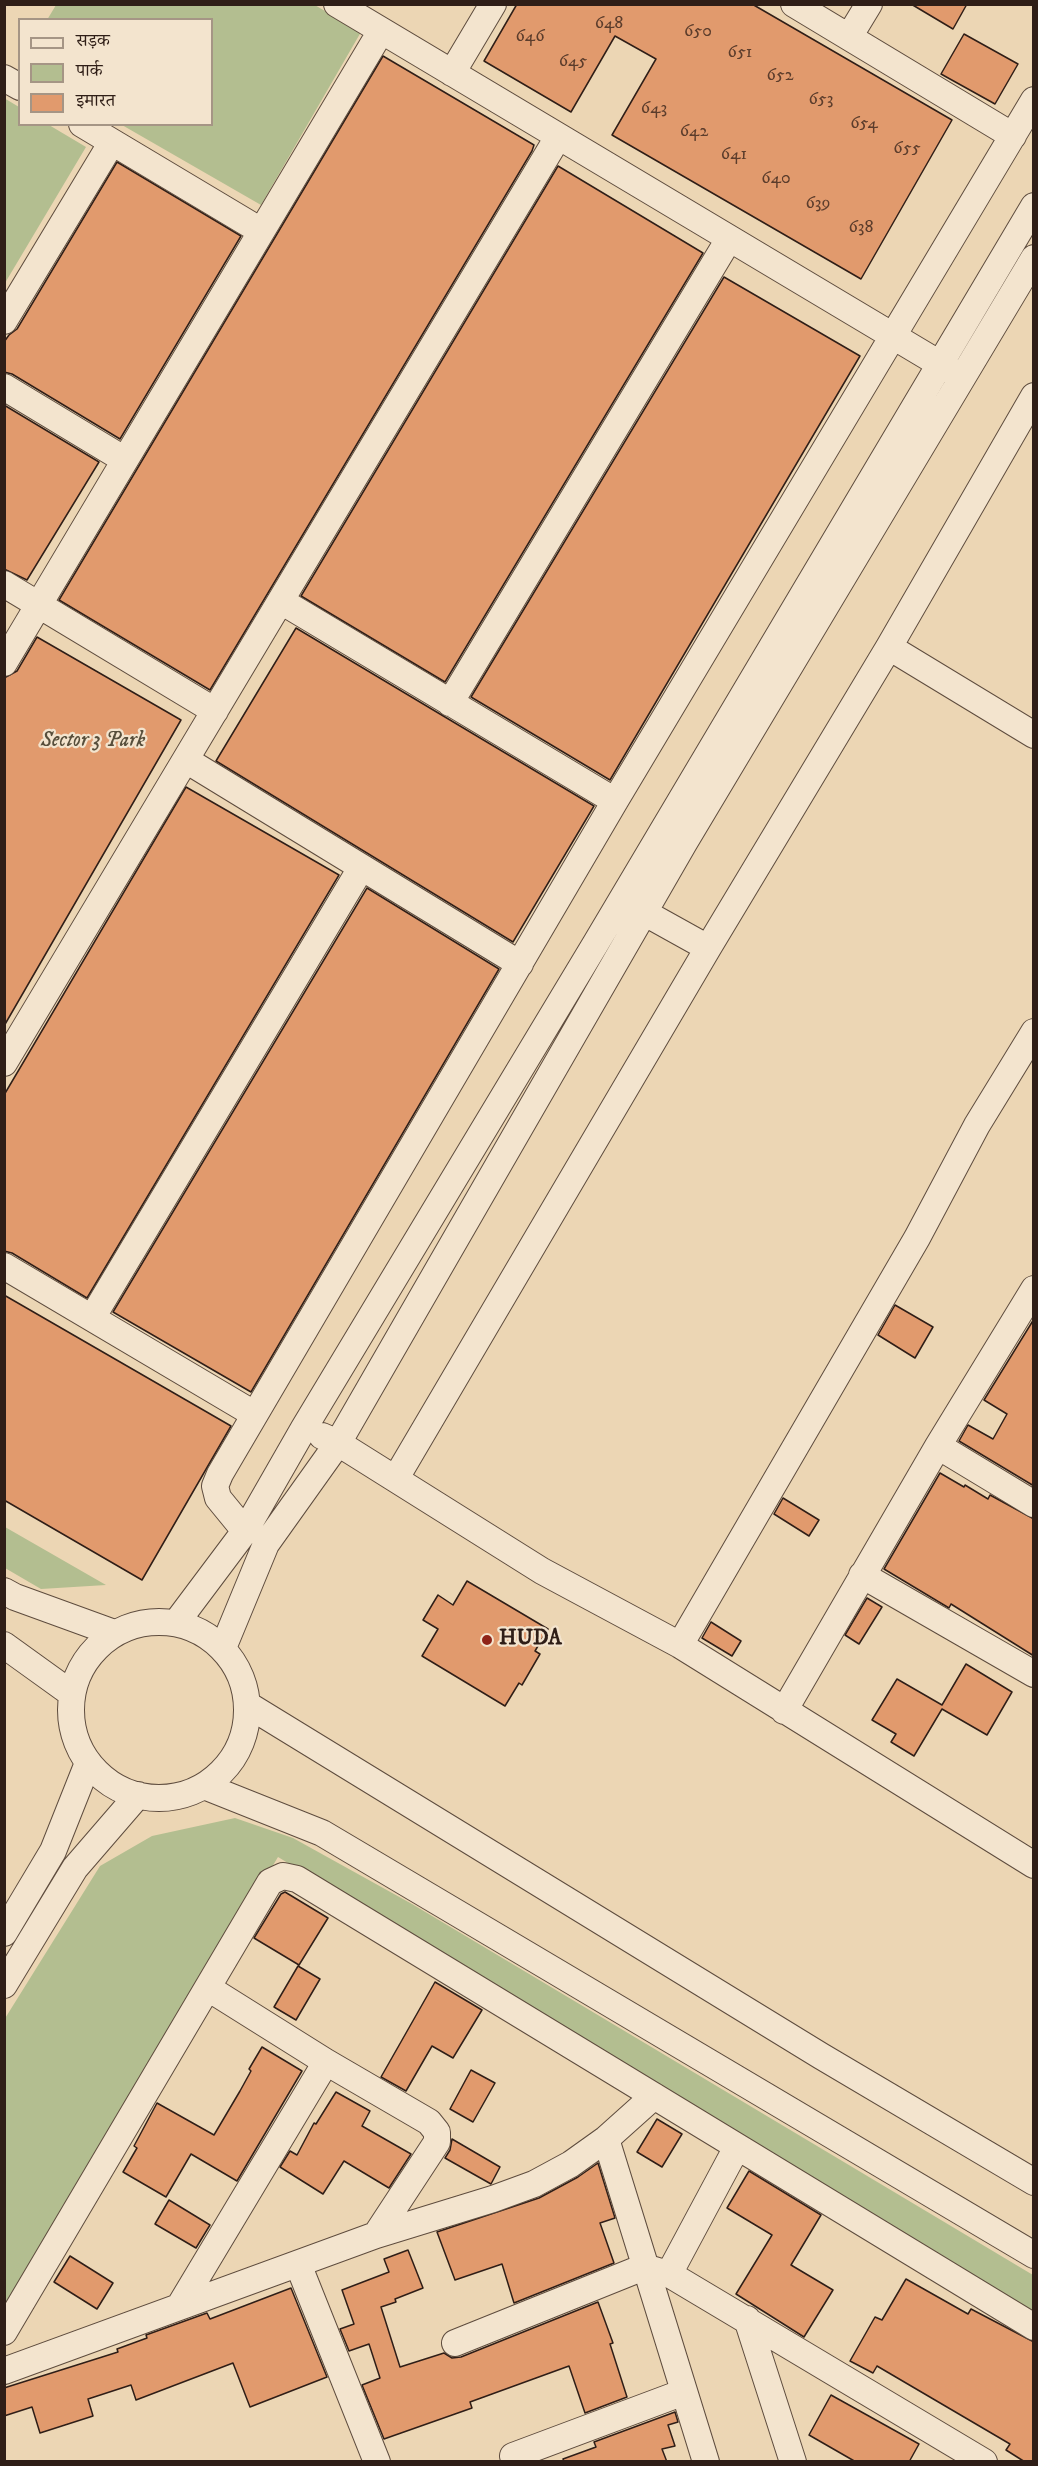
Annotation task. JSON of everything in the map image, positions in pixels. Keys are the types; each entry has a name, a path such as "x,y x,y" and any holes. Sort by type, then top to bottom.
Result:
{"street":[{"path":"337,4 963,378"},
{"path":"452,73 493,4"},
{"path":"794,4 1013,135"},
{"path":"849,38 869,4"},
{"path":"4,663 381,31"},
{"path":"4,78 18,86"},
{"path":"245,1531 218,1497 215,1486 220,1474 615,801 1034,100"},
{"path":"85,126 261,231"},
{"path":"4,1063 558,137"},
{"path":"4,321 112,142"},
{"path":"176,1623 245,1531 304,1428 1034,206"},
{"path":"450,703 729,239"},
{"path":"223,1648 266,1544 338,1443 684,843 1034,258"},
{"path":"4,387 125,460"},
{"path":"396,1478 1034,396"},
{"path":"4,584 215,711"},
{"path":"281,601 615,801"},
{"path":"888,647 1034,735"},
{"path":"186,760 520,964"},
{"path":"92,1318 361,868"},
{"path":"645,913 708,948"},
{"path":"680,1645 917,1238 976,1125 1034,1032"},
{"path":"4,1266 254,1414"},
{"path":"784,1711 938,1446 1034,1288"},
{"path":"304,1428 338,1443 543,1571 680,1645 1034,1865"},
{"path":"938,1446 1034,1504"},
{"path":"862,1575 1034,1674"},
{"path":"4,1592 114,1634"},
{"path":"154,1622 176,1623 201,1632 223,1648 236,1665 244,1684 248,1705 246,1729 238,1752 223,1771 204,1786 172,1797 138,1796 110,1783 88,1763 76,1742 71,1718 72,1694 80,1670 94,1650 114,1634 133,1625 154,1622"},
{"path":"4,1645 72,1694"},
{"path":"248,1705 821,2056 1034,2182"},
{"path":"4,1933 53,1851 88,1763"},
{"path":"204,1786 322,1833 1034,2255"},
{"path":"4,1985 75,1868 138,1796"},
{"path":"4,2332 270,1882 283,1876 297,1879 1034,2327"},
{"path":"208,1988 326,2062 429,2122 437,2132 437,2142 376,2235"},
{"path":"179,2307 326,2062"},
{"path":"4,2371 376,2235 534,2184 571,2164 606,2139 654,2096"},
{"path":"606,2139 706,2462"},
{"path":"669,2274 737,2147"},
{"path":"298,2264 377,2462"},
{"path":"455,2343 644,2267 669,2274 984,2462"},
{"path":"747,2319 793,2462"},
{"path":"513,2456 684,2392"}],"green space":[{"path":"313,4 361,32 261,205 124,126 213,126 213,18 48,18 56,5"},
{"path":"4,98 18,106 18,126 51,126 86,147 5,283"},
{"path":"5,1527 106,1585 41,1589 5,1568"},
{"path":"235,1818 293,1838 412,1904 1033,2275 1033,2311 278,1857 5,2313 4,2020 100,1866 152,1836"}],"building":[{"path":"517,4 752,4 952,120 861,279 612,135 656,59 615,36 571,112 484,61"},
{"path":"911,4 967,4 953,29"},
{"path":"964,34 1018,64 995,104 941,74"},
{"path":"383,56 534,145 210,690 59,600"},
{"path":"117,162 241,236 120,439 12,374 4,372 4,342 17,329"},
{"path":"558,166 703,253 445,682 301,596"},
{"path":"724,277 860,356 610,780 471,697"},
{"path":"4,405 99,462 27,580 4,569"},
{"path":"296,628 594,806 513,942 216,761"},
{"name":"Sector 3 Park","path":"37,637 181,720 4,1026 4,678 17,671"},
{"path":"186,787 339,875 87,1298 12,1253 4,1251 4,1095"},
{"path":"367,888 499,969 251,1392 113,1312"},
{"path":"4,1295 231,1426 142,1580 4,1500"},
{"path":"895,1305 933,1327 915,1358 878,1335"},
{"path":"1034,1319 1034,1486 959,1441 968,1425 993,1439 1007,1414 984,1400"},
{"path":"940,1473 988,1499 990,1495 1034,1519 1034,1656 951,1604 949,1608 884,1569"},
{"path":"783,1498 819,1520 809,1536 774,1514"},
{"name":"HUDA","path":"467,1581 548,1629 535,1651 540,1654 522,1685 519,1683 505,1706 422,1656 438,1629 423,1620 438,1595 453,1605"},
{"path":"867,1598 882,1607 859,1644 845,1635"},
{"path":"711,1622 741,1641 732,1656 702,1638"},
{"path":"966,1664 1012,1692 987,1735 942,1709 914,1756 891,1742 896,1734 872,1720 897,1679 942,1705"},
{"path":"285,1892 328,1918 299,1965 254,1938 281,1894"},
{"path":"298,1966 320,1979 296,2020 274,2007"},
{"path":"435,1982 482,2010 453,2058 432,2046 406,2091 381,2077"},
{"path":"262,2047 302,2071 237,2181 191,2154 166,2197 123,2172 137,2148 134,2146 157,2103 214,2135 251,2071 249,2069"},
{"path":"471,2070 495,2083 473,2122 450,2109"},
{"path":"336,2092 370,2111 362,2126 411,2154 389,2188 344,2161 323,2194 280,2167 290,2151 297,2155 314,2123 316,2124"},
{"path":"657,2119 682,2134 662,2167 637,2152"},
{"path":"452,2139 500,2167 491,2184 445,2158 450,2150"},
{"path":"598,2163 615,2218 600,2223 614,2263 514,2303 502,2264 455,2280 437,2232 539,2198 578,2177"},
{"path":"749,2171 821,2215 791,2265 833,2290 804,2337 736,2294 772,2235 727,2208"},
{"path":"169,2200 210,2225 196,2248 155,2224"},
{"path":"408,2250 423,2288 381,2307 400,2367 444,2353 452,2358 461,2357 598,2302 613,2343 610,2344 627,2397 585,2413 569,2366 470,2402 472,2408 384,2439 362,2385 380,2378 369,2344 349,2351 340,2329 354,2324 342,2290 389,2272 384,2259"},
{"path":"70,2256 113,2283 97,2309 54,2282"},
{"path":"906,2279 968,2314 971,2309 1034,2342 1034,2462 1025,2462 1006,2450 1010,2444 877,2366 873,2373 850,2361 875,2317 882,2320"},
{"path":"291,2288 327,2377 250,2407 233,2363 136,2400 131,2385 88,2399 93,2416 40,2433 32,2407 4,2416 4,2388 118,2352 117,2349 147,2338 146,2335 207,2313 210,2319"},
{"path":"831,2395 919,2444 909,2462 856,2462 809,2435"},
{"path":"675,2412 678,2422 668,2425 675,2446 662,2449 667,2462 564,2462 563,2459 596,2447 594,2442"}],"place":[{"name":"HUDA","path":"487,1640"}]}
